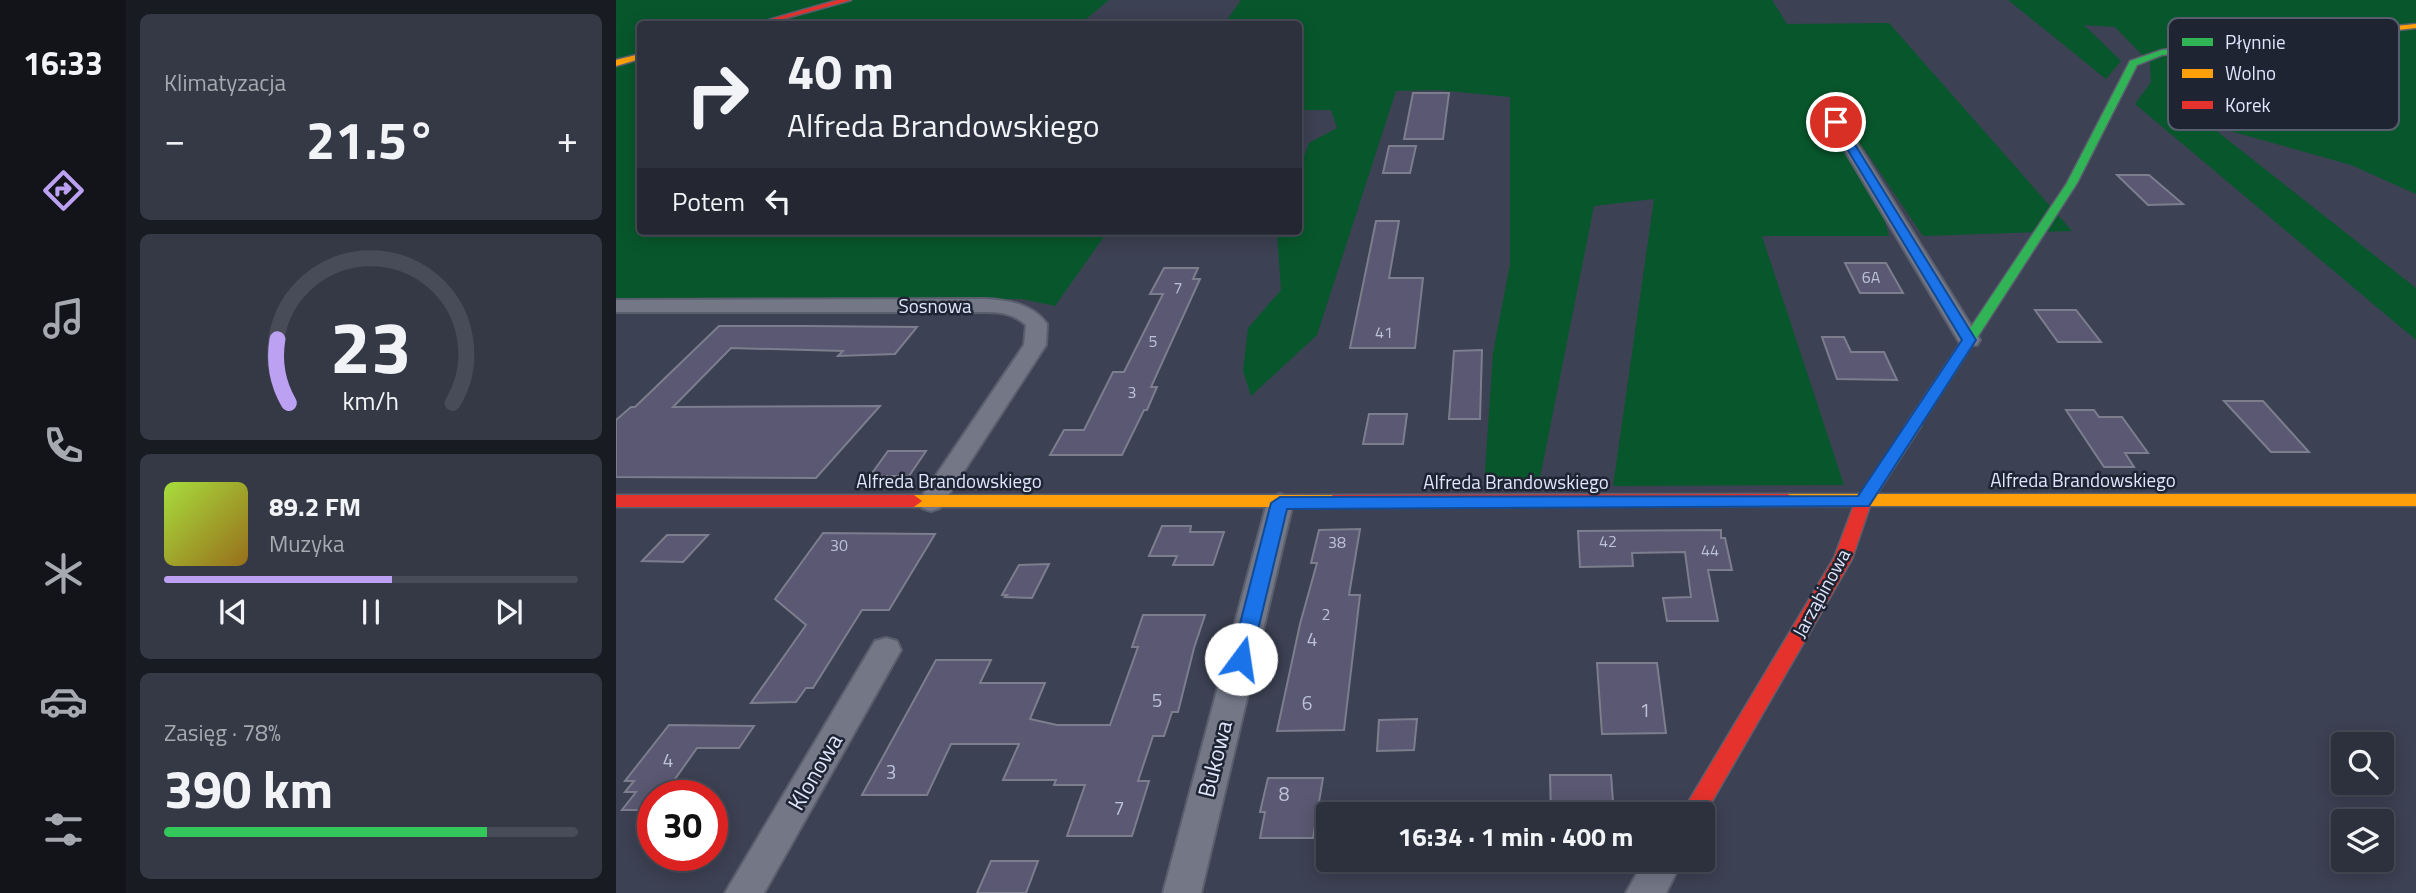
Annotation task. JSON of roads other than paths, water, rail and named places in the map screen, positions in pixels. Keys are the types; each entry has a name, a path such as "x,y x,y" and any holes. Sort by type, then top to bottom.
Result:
{"street":[{"path":"769,21 847,0"},
{"name":"Jarząbinowa","path":"1699,802 1843,559 1863,502 2072,183 2133,63 2168,52"},
{"path":"616,63 637,58"},
{"path":"1836,122 1969,340"},
{"name":"Sosnowa","path":"616,306 965,305 1008,307 1027,312 1038,324 1035,345 930,502"},
{"name":"Alfreda Brandowskiego","path":"616,501 1280,503 2416,500"},
{"name":"Bukowa","path":"1182,893 1280,503"},
{"name":"Klonowa","path":"744,893 886,650"},
{"path":"1645,893 1657,872"}]}
